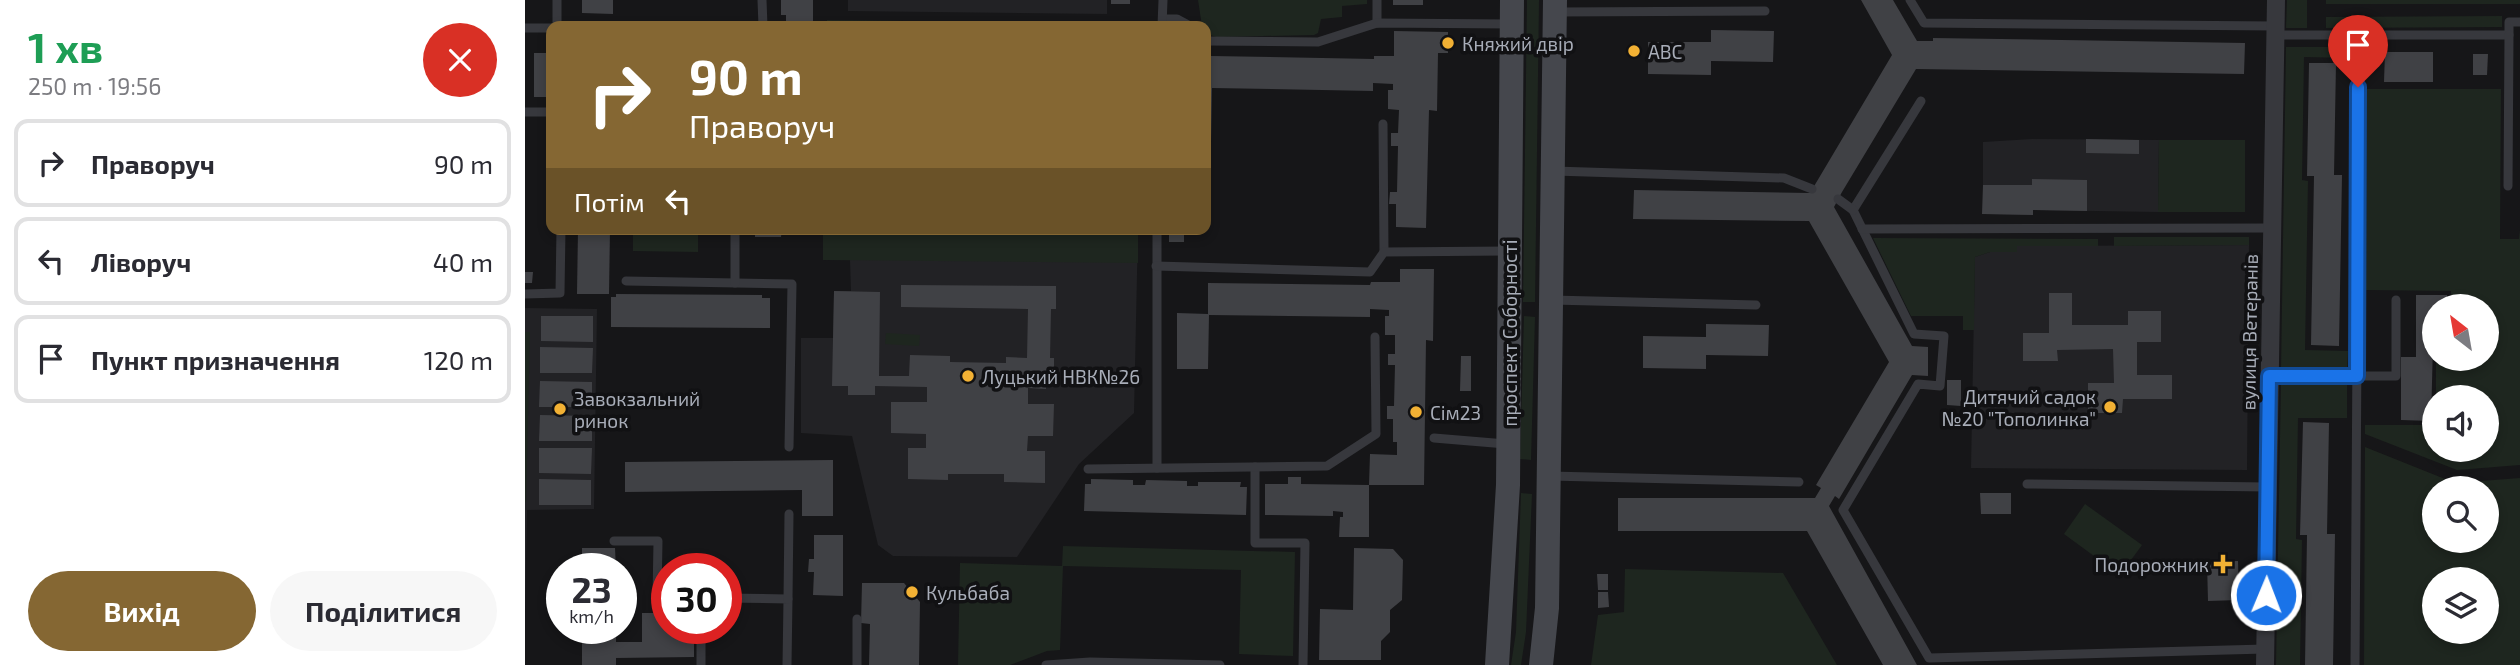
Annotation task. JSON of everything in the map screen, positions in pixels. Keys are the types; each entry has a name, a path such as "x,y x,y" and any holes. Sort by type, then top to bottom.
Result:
{"main road":[{"name":"проспект Соборності","path":"1541,665 1547,608 1555,6"},
{"name":"проспект Соборності","path":"1497,665 1508,485 1512,12"},
{"path":"1508,485 1548,482"}],"street":[{"name":"вулиця Ветеранів","path":"2265,657 2276,0"}],"lane":[{"path":"557,0 557,21"},
{"path":"762,0 762,21"},
{"path":"1163,0 1163,21"},
{"path":"1377,0 1377,23"},
{"path":"1910,0 1924,23 2275,30 2359,35 2509,35"},
{"path":"1555,6 1765,11"},
{"path":"1211,41 1318,42 1377,23 1512,12"},
{"path":"2508,186 2509,22 2520,22"},
{"path":"525,28 546,28"},
{"path":"2355,665 2359,35"},
{"path":"1853,210 1921,101"},
{"path":"525,112 546,112"},
{"path":"1156,266 1370,272 1384,252 1383,124"},
{"path":"1552,171 1784,178 1812,189"},
{"path":"1838,199 1853,210 1915,334 1944,335 1940,386 1918,384 1843,510 1929,658 2265,657"},
{"path":"1862,229 2272,228"},
{"path":"525,294 560,293 561,235"},
{"path":"735,235 735,283"},
{"path":"1157,235 1157,468"},
{"path":"1384,252 1509,251"},
{"path":"626,281 792,284 789,447"},
{"path":"1551,300 1756,305"},
{"path":"2269,376 2396,376 2396,300"},
{"path":"1088,469 1327,466 1376,433 1375,337"},
{"path":"1434,438 1508,444"},
{"path":"1255,467 1255,542 1305,543 1303,665"},
{"path":"1548,482 1799,482"},
{"path":"2027,484 2268,487"},
{"path":"787,665 789,514"},
{"path":"614,541 658,541 658,553"},
{"path":"742,598 787,599"},
{"path":"857,619 857,665"},
{"path":"701,644 701,665"},
{"path":"1046,665 1090,662 1220,665"}],"shaded area":[{"path":"848,0 1107,0 1107,14 848,11"},
{"path":"1198,0 1367,0 1367,4 1342,6 1342,17 1321,19 1318,33 1314,35 1217,37 1211,35 1211,21 1201,21"},
{"path":"1527,0 1539,0 1535,302 1523,302"},
{"path":"2287,0 2307,0 2307,28 2286,28"},
{"path":"2326,0 2520,0 2520,4 2326,4"},
{"path":"2502,16 2502,27 2326,28 2326,17"},
{"path":"827,20 906,21 827,21"},
{"path":"2286,47 2349,47 2349,58 2304,57 2302,180 2308,181 2305,350 2348,351 2347,370 2281,370"},
{"path":"2367,89 2501,89 2500,239 2519,239 2520,230 2520,465 2457,470 2437,462 2499,462 2499,385 2436,385 2436,371 2499,371 2499,294 2366,290"},
{"path":"2032,139 2159,140 2158,212 2033,210 2033,215 1983,214 1983,142"},
{"path":"2159,140 2245,140 2245,212 2158,212"},
{"path":"633,235 698,235 698,252 633,251"},
{"name":"Луцький НВК№26","path":"823,235 1138,235 1134,413 1079,464 1017,557 893,556 878,545 852,436 801,433 801,338 833,338 834,291 851,291 850,260 823,260"},
{"path":"823,235 1138,235 1138,263 823,260"},
{"path":"2114,237 2249,237 2249,245 2114,246"},
{"path":"1873,238 2098,239 2098,246 2017,246 2017,252 1990,252 1975,257 1974,330 1963,330 1963,316 1911,316"},
{"name":"Дитячий садок №20 \"Тополинка\"","path":"2249,245 2247,470 1971,468 1975,257 1990,252 2017,252 2017,246"},
{"name":"Завокзальний ринок","path":"525,308 597,309 594,509 527,510 525,612"},
{"path":"1524,316 1535,317 1531,460 1520,459"},
{"path":"525,332 530,332 526,502 525,502"},
{"path":"886,333 920,335 919,346 885,344"},
{"path":"2281,382 2347,382 2347,418 2298,418 2296,539 2302,540 2300,665 2276,665"},
{"path":"2365,425 2422,425 2422,456 2365,434"},
{"path":"2365,447 2438,476 2422,476 2422,553 2499,553 2499,480 2520,478 2520,665 2364,665"},
{"path":"1521,493 1532,494 1526,632 1521,665 1511,665 1516,632"},
{"path":"2085,504 2142,545 2120,575 2064,534"},
{"path":"1063,546 1295,552 1293,656 1239,654 1241,570 1063,566 1060,650 1047,651 1010,665 958,665 960,563 1062,566"},
{"path":"1625,569 1783,573 1837,665 1591,665 1598,615 1624,612"}],"building":[{"path":"582,0 613,0 613,14 582,13"},
{"path":"781,0 813,0 813,21 786,21 786,15 781,15"},
{"path":"1111,0 1130,0 1130,4 1111,4"},
{"path":"1393,0 1423,0 1423,5 1393,5"},
{"path":"1861,0 1893,0 1917,41 1933,41 1933,38 2245,43 2244,74 1916,69 1834,207 1912,346 1928,347 1928,376 1912,375 1839,499 1835,496 1829,506 1917,665 1883,665 1807,531 1618,531 1618,498 1815,498 1821,488 1816,485 1889,362 1809,221 1633,219 1634,190 1810,193 1892,55"},
{"path":"1711,30 1774,31 1773,62 1711,61 1711,75 1648,74 1648,42 1711,42"},
{"path":"1394,31 1448,32 1448,53 1438,53 1437,111 1429,110 1426,228 1396,227 1396,204 1389,204 1390,192 1397,192 1398,146 1391,146 1391,133 1398,133 1399,110 1388,109 1388,90 1393,90 1393,84 1373,83 1373,91 1212,88 1211,142 1211,56 1374,59 1374,56 1394,56"},
{"path":"2385,52 2433,52 2433,82 2384,82"},
{"path":"534,53 546,53 546,97 534,97"},
{"path":"2473,54 2488,54 2487,75 2473,75"},
{"path":"2309,63 2336,63 2334,175 2342,175 2339,346 2311,345 2314,176 2307,176"},
{"path":"2086,139 2139,140 2139,154 2086,153"},
{"path":"2032,179 2087,180 2087,211 2033,210 2033,215 1982,214 1983,185 2032,185"},
{"path":"578,235 610,235 609,294 577,294"},
{"path":"755,235 781,235 781,237"},
{"path":"1169,235 1184,235 1184,242 1169,242"},
{"path":"1400,269 1434,269 1433,341 1426,340 1424,485 1369,485 1370,454 1397,455 1397,442 1393,442 1393,419 1387,419 1387,406 1394,406 1395,365 1388,365 1388,354 1395,354 1395,335 1385,335 1385,316 1389,316 1389,310 1370,309 1370,317 1209,315 1208,369 1177,369 1177,313 1208,314 1208,283 1370,285 1371,282 1400,282"},
{"path":"525,272 533,272 532,283 525,283"},
{"path":"901,285 1056,286 1056,309 1051,309 1050,358 1054,358 1054,381 1046,381 1046,389 1028,388 1028,404 1054,404 1053,436 1028,436 1027,451 1045,451 1045,483 1004,482 1004,474 948,474 948,480 908,479 908,448 926,448 926,434 891,433 891,402 927,402 927,387 875,386 875,395 848,395 848,386 832,386 834,291 880,292 879,376 909,376 910,355 950,356 950,362 1006,363 1006,357 1027,358 1028,309 901,307"},
{"path":"2049,293 2072,293 2072,325 2128,325 2128,311 2161,311 2161,342 2137,342 2137,375 2172,375 2172,399 2123,399 2122,413 2088,413 2088,383 2114,383 2113,349 2057,350 2058,361 2023,361 2023,333 2049,333"},
{"path":"616,294 762,295 762,298 770,298 770,328 611,327 611,297 616,297"},
{"path":"2416,295 2422,295 2422,371 2432,371 2432,385 2422,385 2422,421 2401,420 2401,357 2416,357"},
{"path":"541,316 593,316 593,342 541,341"},
{"path":"1706,324 1769,325 1768,356 1706,355 1706,369 1643,368 1643,336 1706,337"},
{"path":"540,347 593,348 592,373 540,373"},
{"path":"1461,356 1471,356 1471,391 1460,391"},
{"path":"1947,380 1961,380 1961,406 1947,405"},
{"path":"540,381 592,382 592,407 539,407"},
{"path":"540,415 592,416 592,441 539,441"},
{"path":"2303,422 2329,423 2327,534 2335,534 2333,665 2305,665 2307,535 2300,535"},
{"path":"539,448 592,448 591,474 539,473"},
{"path":"833,460 833,516 802,516 802,490 625,492 625,462"},
{"path":"1288,477 1301,477 1301,484 1369,485 1369,537 1339,537 1340,517 1343,517 1343,512 1333,511 1333,516 1265,515 1265,484 1288,484"},
{"path":"539,479 591,480 591,505 539,505"},
{"path":"1091,479 1133,480 1133,485 1145,485 1146,480 1187,481 1187,486 1198,486 1198,482 1241,482 1240,487 1247,487 1246,515 1084,511 1085,484 1091,484"},
{"path":"1980,493 2011,493 2011,514 1981,514"},
{"path":"814,535 843,535 843,596 813,595 814,572 808,572 809,559 814,559"},
{"path":"582,548 615,548 615,553 582,553"},
{"path":"1354,548 1393,549 1403,560 1402,600 1390,610 1390,632 1381,641 1381,660 1319,660 1320,609 1353,610"},
{"path":"2238,561 2239,600 2208,601 2207,562"},
{"path":"1597,574 1608,574 1608,590 1598,590"},
{"path":"862,583 904,583 920,602 919,665 869,665 870,624 861,623"},
{"path":"1598,592 1608,592 1609,607 1598,608"},
{"path":"642,613 651,613 651,644 694,644 694,657 616,658 616,665 582,665 582,644 642,642"}],"place":[{"name":"Княжий двір","path":"1448,43"},
{"name":"АВС","path":"1634,51"},
{"name":"Луцький НВК№26","path":"968,376"},
{"name":"Дитячий садок №20 \"Тополинка\"","path":"2110,407"},
{"name":"Завокзальний ринок","path":"560,409"},
{"name":"Сім23","path":"1416,412"},
{"name":"Подорожник","path":"2223,564"},
{"name":"Кульбаба","path":"912,592"}],"route":[{"path":"2266,595 2269,376 2357,376 2358,87"}]}
